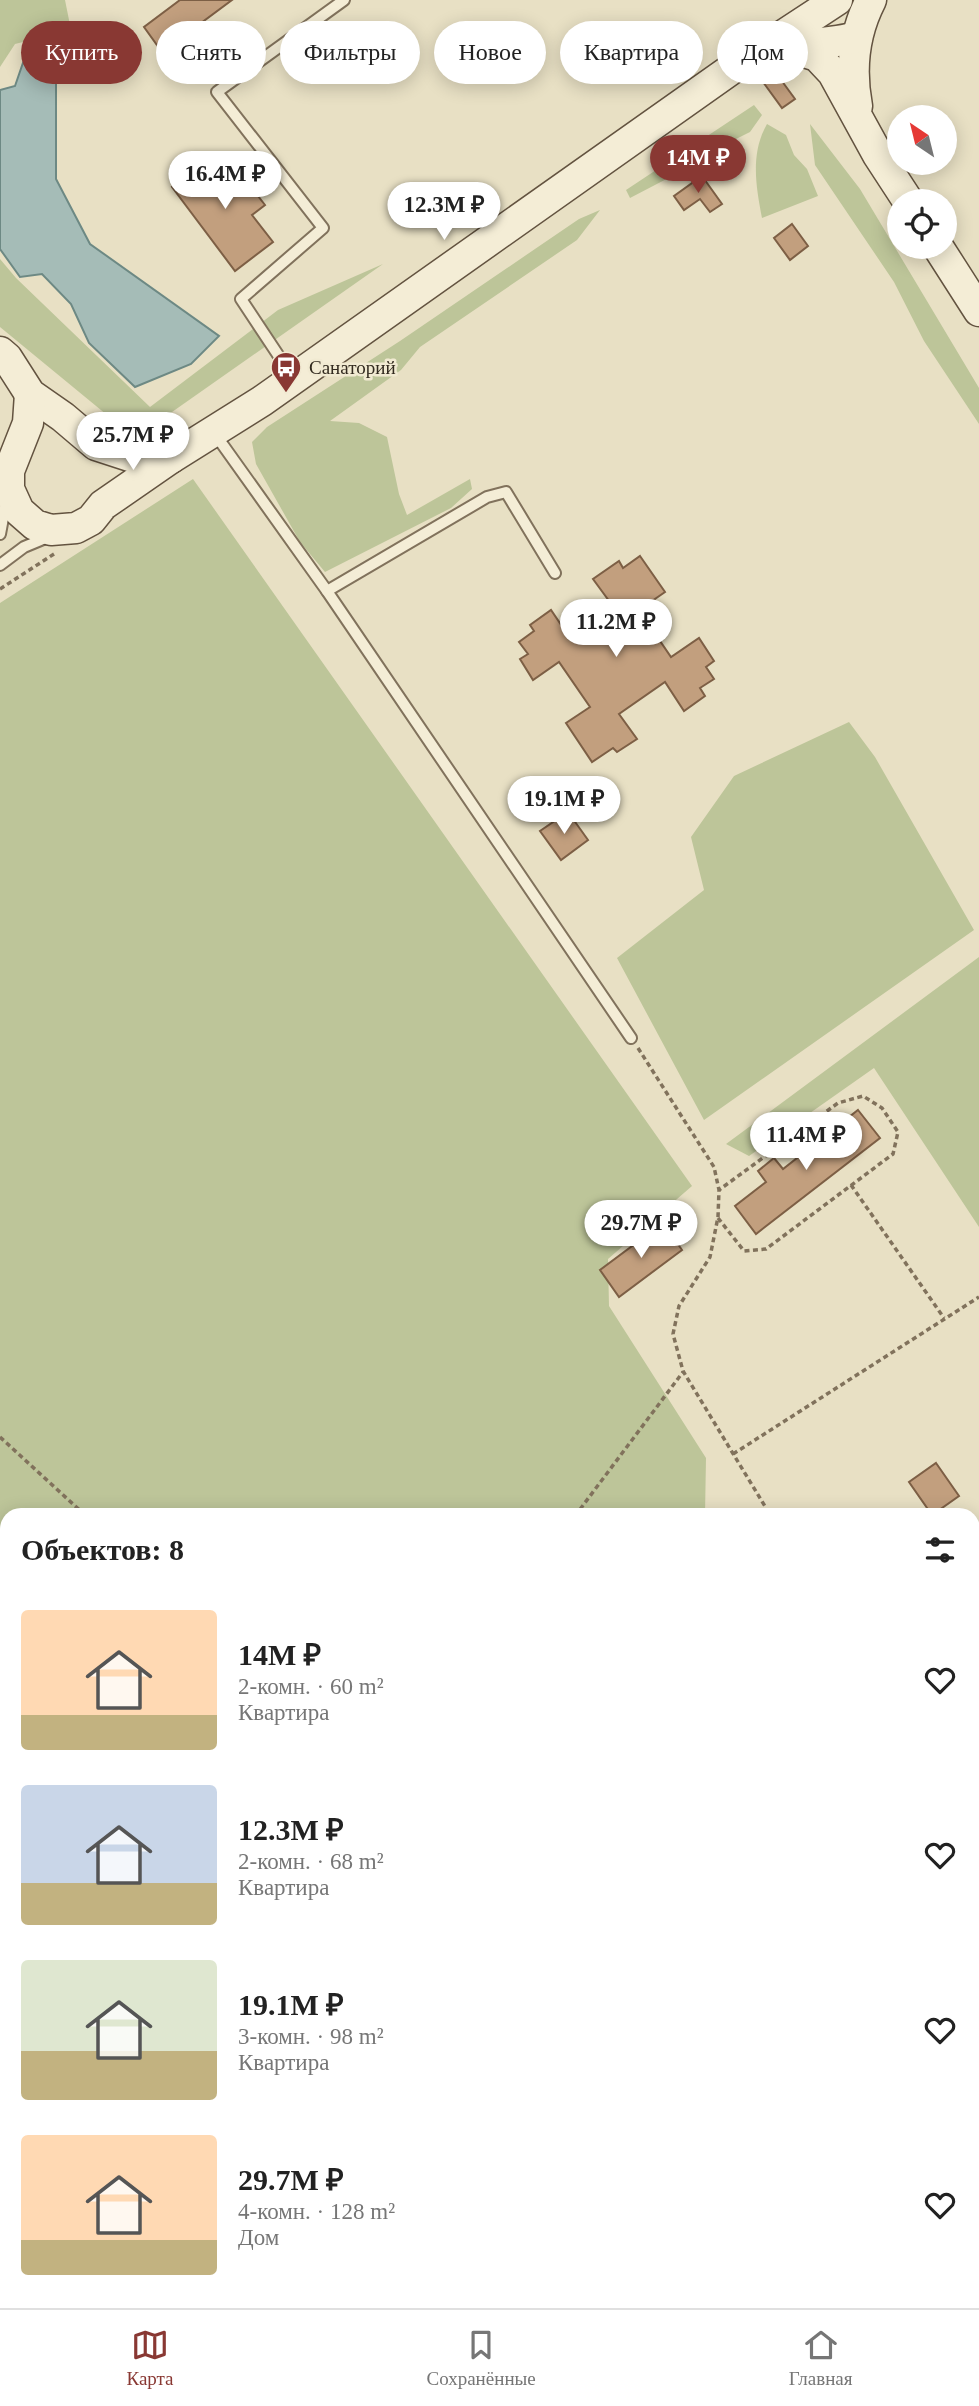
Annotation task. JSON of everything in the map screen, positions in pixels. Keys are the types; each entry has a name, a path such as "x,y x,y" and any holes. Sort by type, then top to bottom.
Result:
{"street":[{"path":"806,21 830,5 863,19"},
{"path":"808,46 825,44 863,19"},
{"path":"861,123 853,71 863,19"},
{"path":"808,52 824,63 842,87 878,155 900,189"},
{"path":"30,394 29,422 9,471 9,489 19,511 35,525 51,530 76,528 91,520 103,505 171,457 294,378 717,80"},
{"path":"946,259 979,311"},
{"path":"0,352 7,358 30,394 63,417 89,440 107,464 109,486 103,505"},
{"path":"19,449 31,437 43,431 68,430 142,460 171,457"}],"lane":[{"path":"294,378 241,299 323,229 217,92 344,0"},
{"path":"213,432 267,504 631,1038"},
{"path":"0,534 9,489"},
{"path":"327,591 487,497 506,492 555,573"},
{"path":"0,565 24,547 63,530"}],"path":[{"path":"631,1038 714,1167 719,1191 718,1217 710,1257 679,1306 673,1334 683,1371 766,1508"},
{"path":"718,1217 744,1251 766,1250 893,1154 898,1132 882,1108 863,1096 838,1103 719,1191"},
{"path":"851,1185 944,1319"},
{"path":"733,1454 979,1297"},
{"path":"581,1508 683,1371"},
{"path":"0,1437 77,1508"}],"green space":[{"path":"0,0 65,0 69,21 21,21 21,42 15,44 0,67"},
{"path":"754,105 762,115 750,132 630,198 626,190"},
{"path":"767,124 786,135 794,155 807,169 818,196 762,218 756,182 756,158"},
{"path":"810,124 860,189 887,234 887,259 902,259 979,388 979,424 924,341 894,282 815,165"},
{"path":"600,210 577,240 420,347 401,370 330,421 359,423 387,437 399,494 407,515 470,479 472,489 451,508 325,572 300,542 256,464 252,442 267,427 400,341 579,219"},
{"path":"0,259 16,278 150,407 278,310 383,264 135,438 0,327"},
{"path":"193,479 692,1186 608,1259 609,1306 706,1458 705,1508 0,1508 0,603"},
{"path":"849,722 875,757 974,930 704,1120 617,958 704,890 691,837 734,776"},
{"path":"979,957 979,1227 874,1068 749,1156 726,1144"}],"water":[{"path":"21,69 21,84 56,84 56,179 90,244 219,336 191,364 135,387 89,343 71,304 42,274 20,277 0,249 0,90 15,86"}],"building":[{"path":"180,0 232,0 204,21 156,21 156,44 144,27"},
{"path":"764,84 784,84 795,99 782,108"},
{"path":"209,159 221,175 234,165 265,205 252,215 273,242 235,271 172,187"},
{"path":"702,176 722,204 710,212 700,199 684,210 674,196"},
{"path":"792,224 808,246 790,260 774,238"},
{"path":"640,556 665,592 639,610 671,657 699,638 714,661 706,667 714,679 700,688 705,696 684,711 665,682 619,714 637,739 617,752 613,748 592,762 566,723 590,707 559,662 533,680 520,659 528,654 519,642 534,631 530,625 551,610 568,635 612,605 593,579 619,561 623,568"},
{"path":"568,812 588,840 561,860 540,831"},
{"path":"858,1110 880,1138 756,1234 735,1206 766,1182 758,1171 774,1158 783,1169"},
{"path":"663,1223 682,1250 619,1297 600,1270"},
{"path":"936,1463 959,1496 942,1508 927,1508 909,1482"}],"place":[{"name":"Санаторий","path":"286,394"}]}
